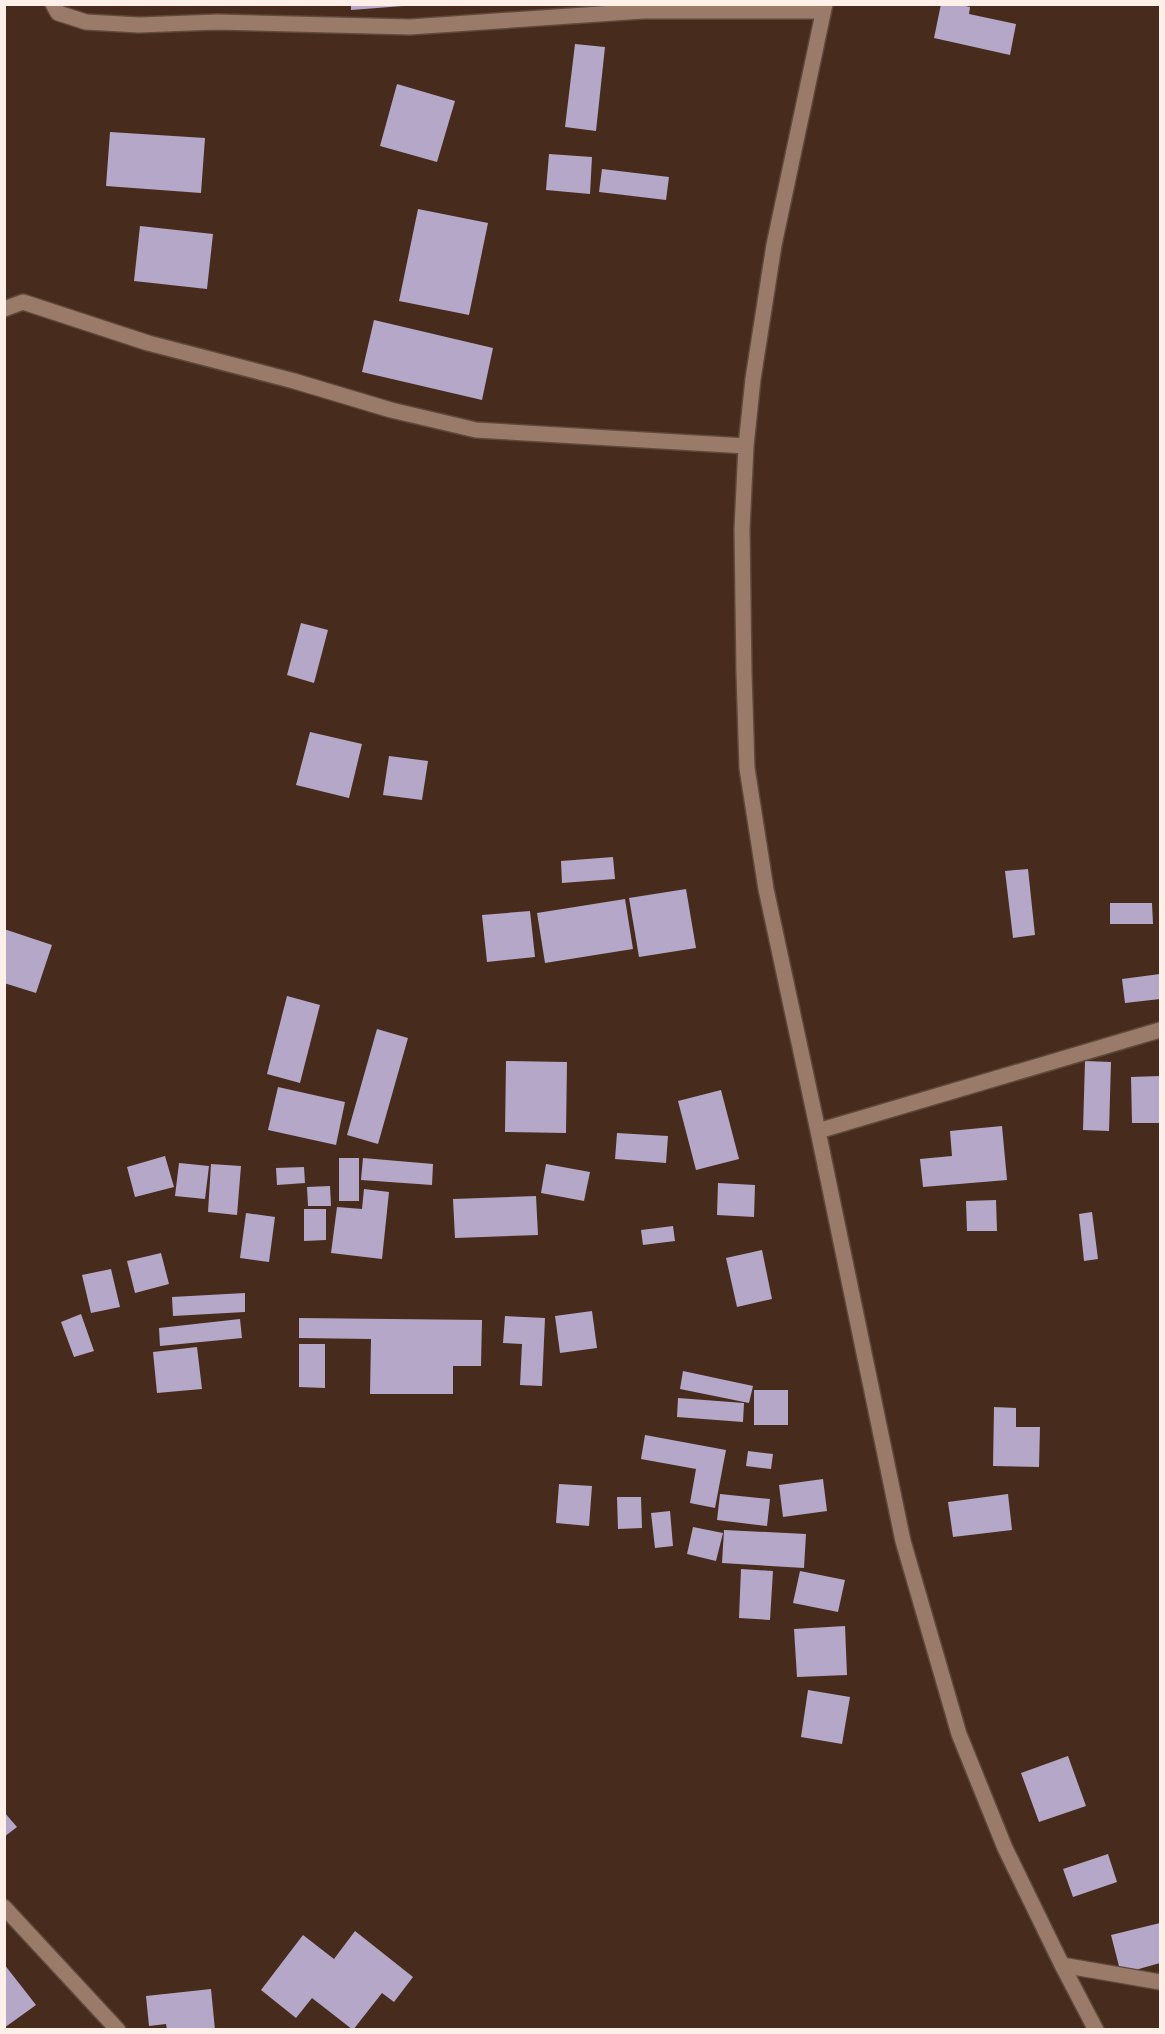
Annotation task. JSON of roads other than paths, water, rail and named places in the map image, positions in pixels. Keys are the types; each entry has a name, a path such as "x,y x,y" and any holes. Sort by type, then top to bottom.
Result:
{"street":[{"path":"53,4 58,13 86,22 140,25 217,22 410,27 643,11 824,8 774,245 753,379 746,446 742,529 747,768 766,889 903,1541 956,1722 1005,1848 1096,2030"},
{"path":"4,309 23,302 148,343 294,381 392,410 476,430 746,446"},
{"path":"818,1131 1161,1030"},
{"path":"4,1907 118,2030"},
{"path":"1062,1965 1161,1982"}]}
